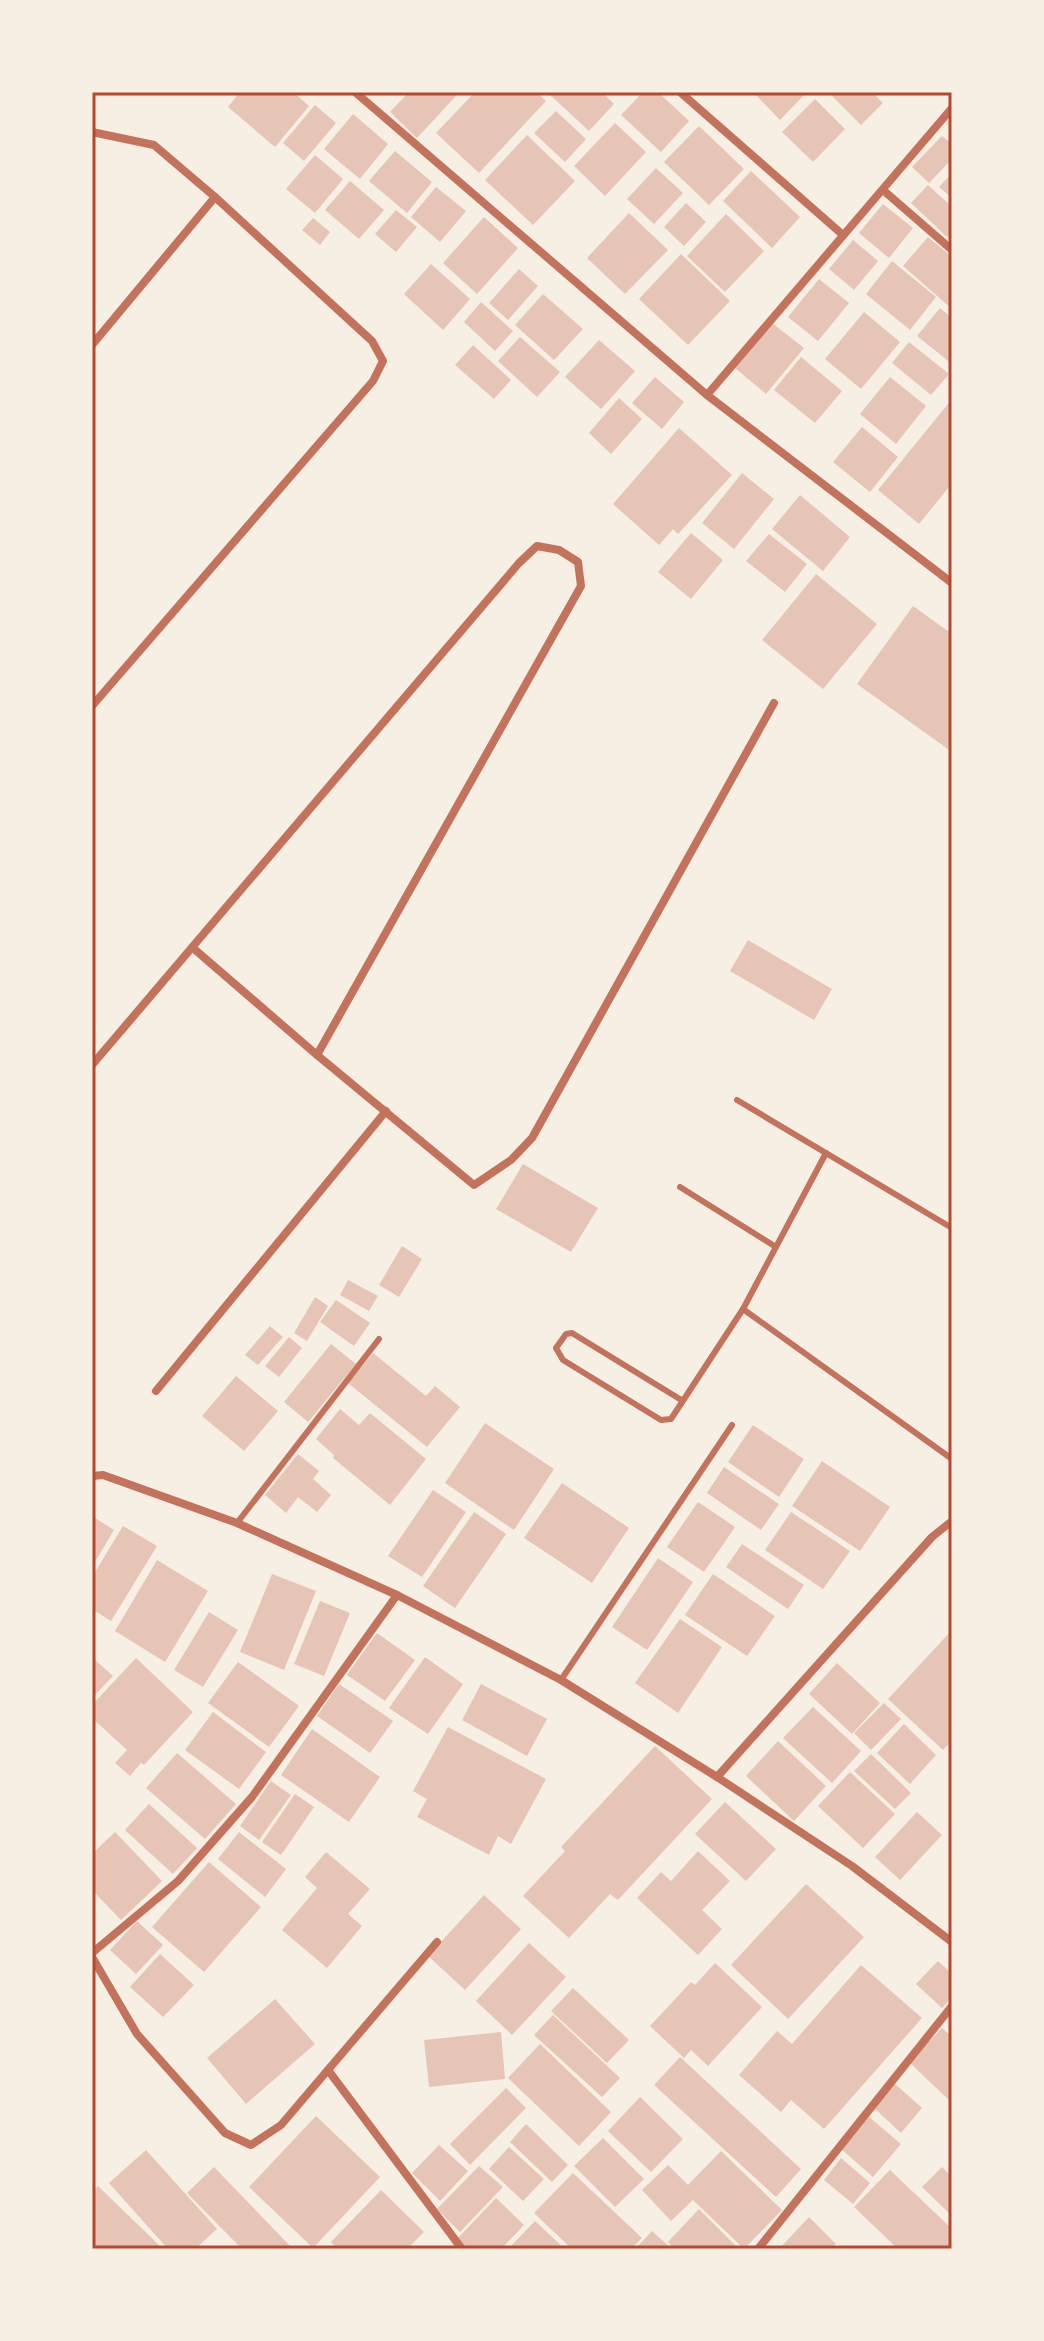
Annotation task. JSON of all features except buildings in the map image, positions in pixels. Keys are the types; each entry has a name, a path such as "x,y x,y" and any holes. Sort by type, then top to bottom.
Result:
{"street":[{"path":"355,92 707,395 952,583"},
{"path":"680,92 843,235"},
{"path":"707,395 952,108"},
{"path":"92,132 154,145 372,341 383,361 373,381 92,706"},
{"path":"883,190 952,250"},
{"path":"92,345 215,197"},
{"path":"92,1065 519,563 537,546 559,550 578,562 581,586 317,1055"},
{"path":"193,948 474,1185 511,1160 532,1138 774,703"},
{"path":"156,1391 386,1111"},
{"path":"92,1476 103,1475 237,1523 397,1595 561,1680 852,1866 952,1942"},
{"path":"717,1777 932,1537 952,1521"},
{"path":"397,1595 252,1797 178,1881 92,1955 137,2034 225,2133 251,2145 281,2125 437,1942"},
{"path":"758,2249 952,2006"},
{"path":"328,2070 462,2249"}],"lane":[{"path":"737,1100 952,1228"},
{"path":"683,1401 572,1333 566,1334 556,1348 563,1360 661,1420 671,1419 683,1401 743,1309 826,1153"},
{"path":"680,1187 776,1247"},
{"path":"743,1309 952,1459"},
{"path":"237,1523 379,1339"},
{"path":"561,1680 732,1425"}]}
